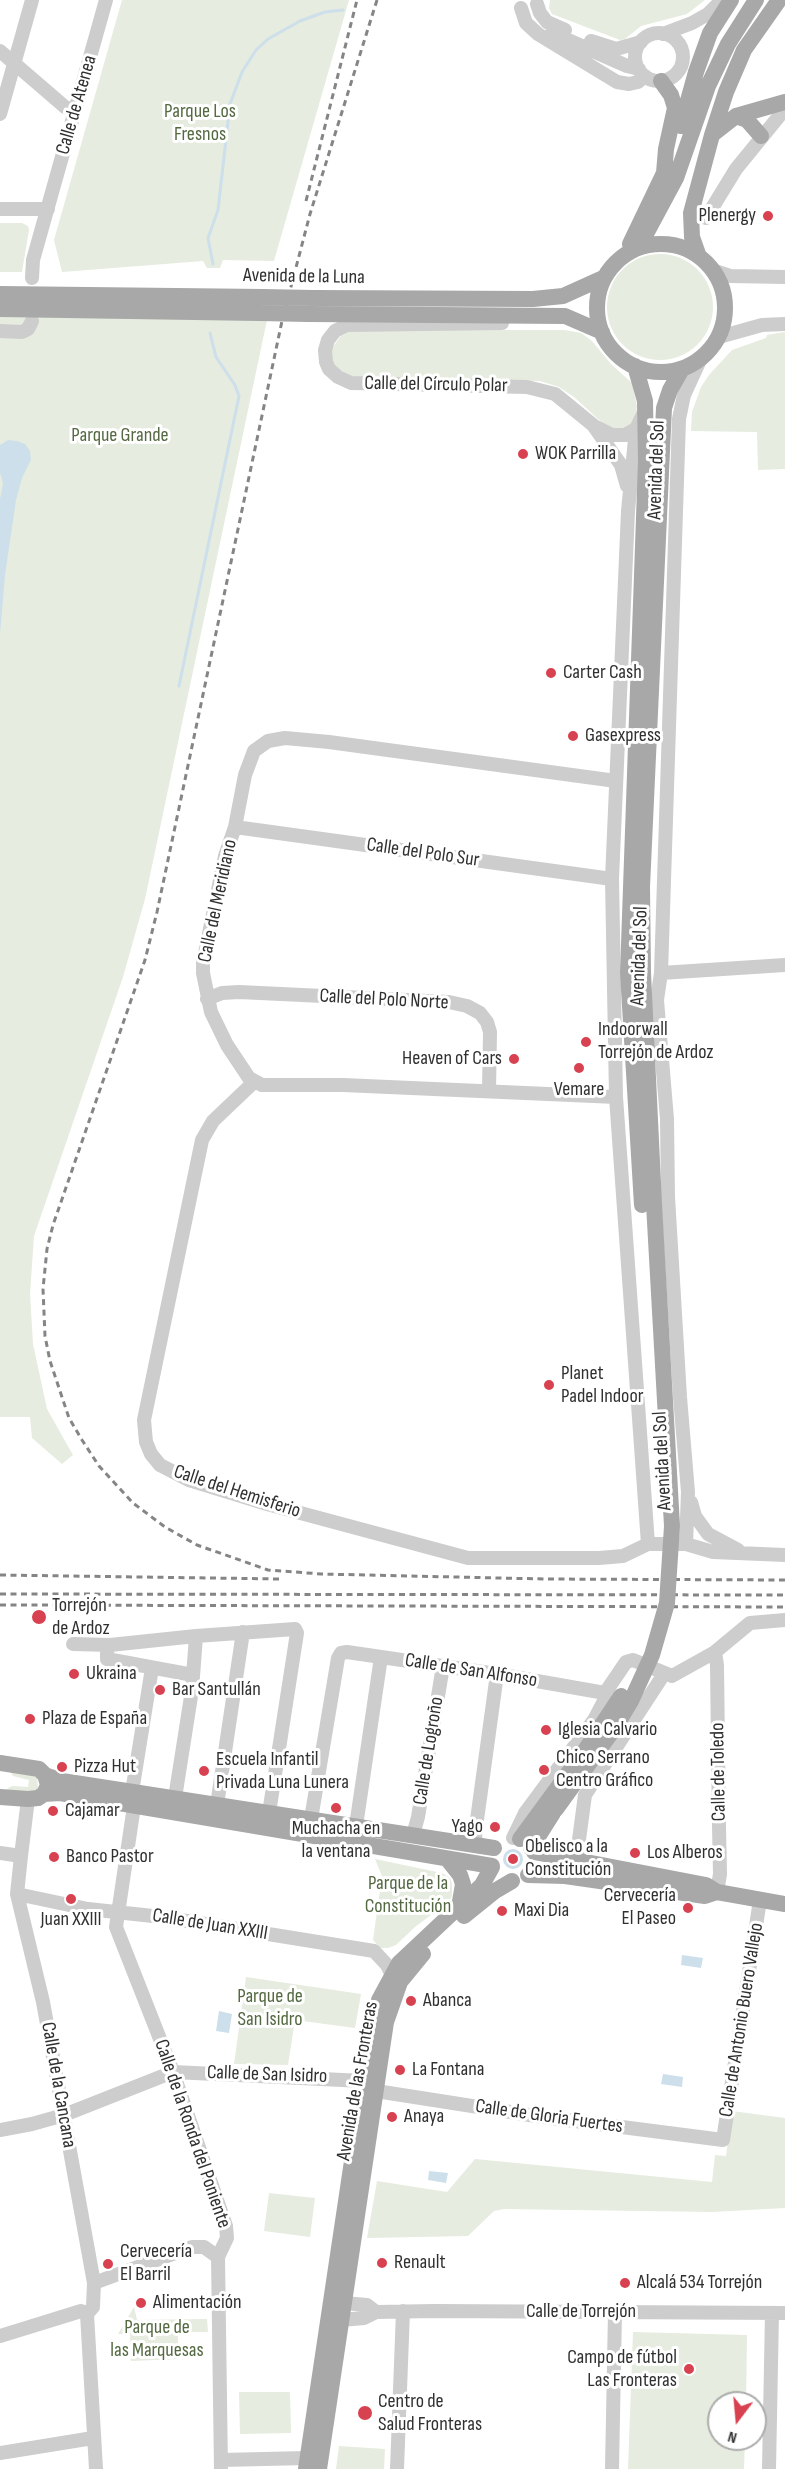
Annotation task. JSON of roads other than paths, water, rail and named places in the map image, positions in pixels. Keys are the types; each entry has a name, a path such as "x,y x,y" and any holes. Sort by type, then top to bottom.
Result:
{"main road":[{"path":"632,251 664,173 710,33 731,0"},
{"path":"632,251 676,178 713,76 728,44 756,0"},
{"path":"698,254 692,237 692,213 712,135 726,92 744,50 779,0"},
{"path":"648,75 671,95 675,108 666,149 664,173"},
{"path":"712,135 736,116 785,102"},
{"path":"736,116 747,120 761,136"},
{"path":"659,243 679,246 698,254 715,271 724,294 726,309 724,325 719,337 701,358 682,369 666,372 650,371 635,366 620,357 609,346 597,315 598,296 603,278 612,265 632,251 659,243"},
{"name":"Avenida de la Luna","path":"310,306 533,299 563,296 603,278"},
{"name":"Avenida de la Luna","path":"0,294 565,316 602,332"},
{"name":"Avenida de la Luna","path":"0,309 261,305"},
{"name":"Avenida del Sol","path":"525,1844 551,1806 616,1726 631,1701 652,1655 667,1603 672,1526 628,973 646,471 646,408 642,385 635,366"},
{"name":"Avenida del Sol","path":"648,1204 652,1172 643,973 642,887 664,408 670,390 682,369"},
{"path":"0,1763 39,1769 45,1775 57,1780 133,1799 492,1867"},
{"path":"36,1797 48,1785 45,1775"},
{"path":"0,1797 36,1797 60,1793 133,1799 175,1798 486,1847 505,1839 576,1862 706,1885 717,1893"},
{"path":"486,1847 492,1854 492,1867 500,1877 512,1881 522,1880 528,1875 535,1861 525,1844"},
{"path":"448,1860 463,1884 459,1907"},
{"name":"Avenida de las Fronteras","path":"311,2465 370,2086 374,2018 379,2000 399,1963 482,1885 492,1867"},
{"path":"528,1875 565,1876 705,1896 717,1893 785,1904"},
{"name":"Avenida de las Fronteras","path":"370,2086 386,2022 400,1982 417,1960 461,1919 495,1891 512,1881"}],"street":[{"path":"0,114 32,0"},
{"name":"Calle de Atenea","path":"32,278 33,260 106,0"},
{"path":"528,4 547,22 605,47 616,49 641,42 651,35 663,34 700,19 722,0"},
{"path":"528,4 526,23 538,34 617,82 628,84 638,82 648,75 675,75 683,62 683,55 677,41 663,34"},
{"path":"641,42 636,56 648,75"},
{"path":"0,51 65,107 75,111"},
{"path":"706,218 736,169 785,109"},
{"path":"0,209 48,209"},
{"path":"715,271 730,276 785,278"},
{"name":"Calle del Círculo Polar","path":"565,316 511,323 347,325 334,331 325,350 329,369 338,377 351,383 541,389 555,394 593,425 612,435 625,435 636,429"},
{"path":"0,331 22,332 28,329 32,321"},
{"path":"719,337 762,325 785,324"},
{"name":"Avenida del Sol","path":"686,1544 688,1492 668,1197 663,1055 659,1035 657,1000 661,973 679,419 684,395 701,358"},
{"name":"Avenida del Sol","path":"646,408 636,429 630,494 612,879 616,1097 648,1544"},
{"name":"Calle del Círculo Polar","path":"593,425 621,465 630,494"},
{"name":"Calle del Meridiano","path":"254,1082 227,1045 207,999 203,963 225,856 235,827 249,760 260,745 275,739 329,742 616,781"},
{"name":"Calle del Polo Sur","path":"235,827 612,879"},
{"path":"661,973 785,966"},
{"name":"Calle del Polo Norte","path":"207,999 222,993 239,992 449,1002 467,1006 480,1013 487,1022 490,1032 489,1091"},
{"path":"652,1172 658,1119 659,1035"},
{"path":"254,1082 274,1087 343,1085 616,1097"},
{"name":"Calle del Hemisferio","path":"254,1082 213,1121 202,1140 144,1419 146,1442 151,1454 160,1465 189,1480 256,1501 468,1558 607,1558 623,1556 648,1544"},
{"path":"688,1492 695,1516 708,1534 745,1553"},
{"path":"648,1544 686,1544 713,1552 785,1555"},
{"path":"525,1844 525,1813 594,1720 604,1701 605,1693 626,1662 633,1660 672,1676 715,1652 750,1623 785,1620"},
{"path":"73,1644 110,1645 295,1629 297,1633 269,1813"},
{"path":"217,1805 243,1632"},
{"path":"175,1798 193,1675 196,1636"},
{"path":"110,1645 107,1659 193,1675"},
{"name":"Calle de Toledo","path":"715,1652 720,1836 720,1874 717,1893"},
{"name":"Calle de San Alfonso","path":"311,1819 338,1658 341,1653 496,1674 605,1693"},
{"path":"356,1826 381,1657"},
{"name":"Calle de Logroño","path":"413,1835 443,1666"},
{"name":"Calle de la Ronda del Poniente","path":"152,1668 116,1928 173,2072 226,2226 227,2238 218,2257 221,2464"},
{"path":"486,1847 476,1827 496,1674"},
{"path":"576,1862 585,1795 663,1674"},
{"path":"0,1853 21,1856 36,1797"},
{"name":"Calle de la Cancana","path":"21,1856 16,1894 43,2002 94,2283 93,2307 87,2314 96,2469"},
{"name":"Calle de Juan XXIII","path":"16,1894 88,1910 162,1917 374,1951 387,1965 392,1975"},
{"name":"Calle de Antonio Buero Vallejo","path":"723,2140 760,1900"},
{"name":"Calle de San Isidro","path":"0,2130 64,2115 173,2072 370,2086"},
{"name":"Calle de Gloria Fuertes","path":"370,2086 536,2116 723,2140"},
{"path":"94,2283 192,2247 204,2247 218,2257"},
{"name":"Calle de Torrejón","path":"336,2311 367,2305 376,2312 778,2313"},
{"path":"0,2336 81,2311 87,2314"},
{"path":"397,2469 404,2311"},
{"path":"612,2469 615,2312"},
{"path":"769,2469 778,2356 778,2313"},
{"path":"0,2453 93,2438"},
{"path":"221,2464 311,2465"}],"water":[{"path":"8,440 25,444 30,451 31,460 22,478 16,500 5,575 0,634 0,499 3,483 0,473 0,445"},
{"path":"513,1849 520,1852 523,1859 520,1866 513,1869 506,1866 503,1859 506,1852"},
{"path":"682,1955 703,1958 701,1968 681,1965"},
{"path":"219,2011 232,2014 229,2033 216,2031"},
{"path":"663,2074 683,2077 682,2087 661,2084"},
{"path":"429,2171 448,2173 446,2183 428,2180"}],"waterway":[{"path":"213,264 208,238 218,210 230,104 242,72 256,50 268,39 300,21 325,12 343,10"},
{"path":"179,686 239,396 235,385 216,357 210,333"}],"railway":[{"path":"306,201 357,0"},
{"path":"377,0 310,214 282,321 145,960 53,1225 47,1249 43,1289 45,1336 50,1361 69,1418 99,1466 133,1503 165,1527 197,1545 268,1570 321,1574 544,1579 785,1580"},
{"path":"0,1575 281,1579"},
{"path":"0,1594 785,1595"},
{"path":"0,1605 785,1607"}],"place":[{"name":"Plenergy","path":"768,216"},
{"name":"WOK Parrilla","path":"523,454"},
{"name":"Carter Cash","path":"551,673"},
{"name":"Gasexpress","path":"573,736"},
{"name":"Indoorwall Torrejón de Ardoz","path":"586,1042"},
{"name":"Heaven of Cars","path":"514,1059"},
{"name":"Vemare","path":"579,1068"},
{"name":"Planet Padel Indoor","path":"549,1385"},
{"name":"Torrejón de Ardoz","path":"39,1617"},
{"name":"Ukraina","path":"74,1674"},
{"name":"Bar Santullán","path":"160,1690"},
{"name":"Plaza de España","path":"30,1719"},
{"name":"Iglesia Calvario","path":"546,1730"},
{"name":"Pizza Hut","path":"62,1767"},
{"name":"Chico Serrano Centro Gráfico","path":"544,1770"},
{"name":"Escuela Infantil Privada Luna Lunera","path":"204,1771"},
{"name":"Muchacha en la ventana","path":"336,1808"},
{"name":"Cajamar","path":"53,1811"},
{"name":"Yago","path":"495,1827"},
{"name":"Los Alberos","path":"635,1853"},
{"name":"Banco Pastor","path":"54,1857"},
{"name":"Obelisco a la Constitución","path":"513,1859"},
{"name":"Juan XXIII","path":"71,1899"},
{"name":"Cervecería El Paseo","path":"688,1908"},
{"name":"Maxi Dia","path":"502,1911"},
{"name":"Abanca","path":"411,2001"},
{"name":"La Fontana","path":"400,2070"},
{"name":"Anaya","path":"392,2117"},
{"name":"Renault","path":"382,2263"},
{"name":"Cervecería El Barril","path":"108,2264"},
{"name":"Alcalá 534 Torrejón","path":"625,2283"},
{"name":"Alimentación","path":"141,2303"},
{"name":"Campo de fútbol Las Fronteras","path":"689,2369"},
{"name":"Centro de Salud Fronteras","path":"365,2413"}],"park label":[{"name":"Parque Los Fresnos","path":"200,124"},
{"name":"Parque Grande","path":"120,436"},
{"name":"Parque de la Constitución","path":"408,1896"},
{"name":"Parque de San Isidro","path":"270,2008"},
{"name":"Parque de las Marquesas","path":"157,2340"}]}
